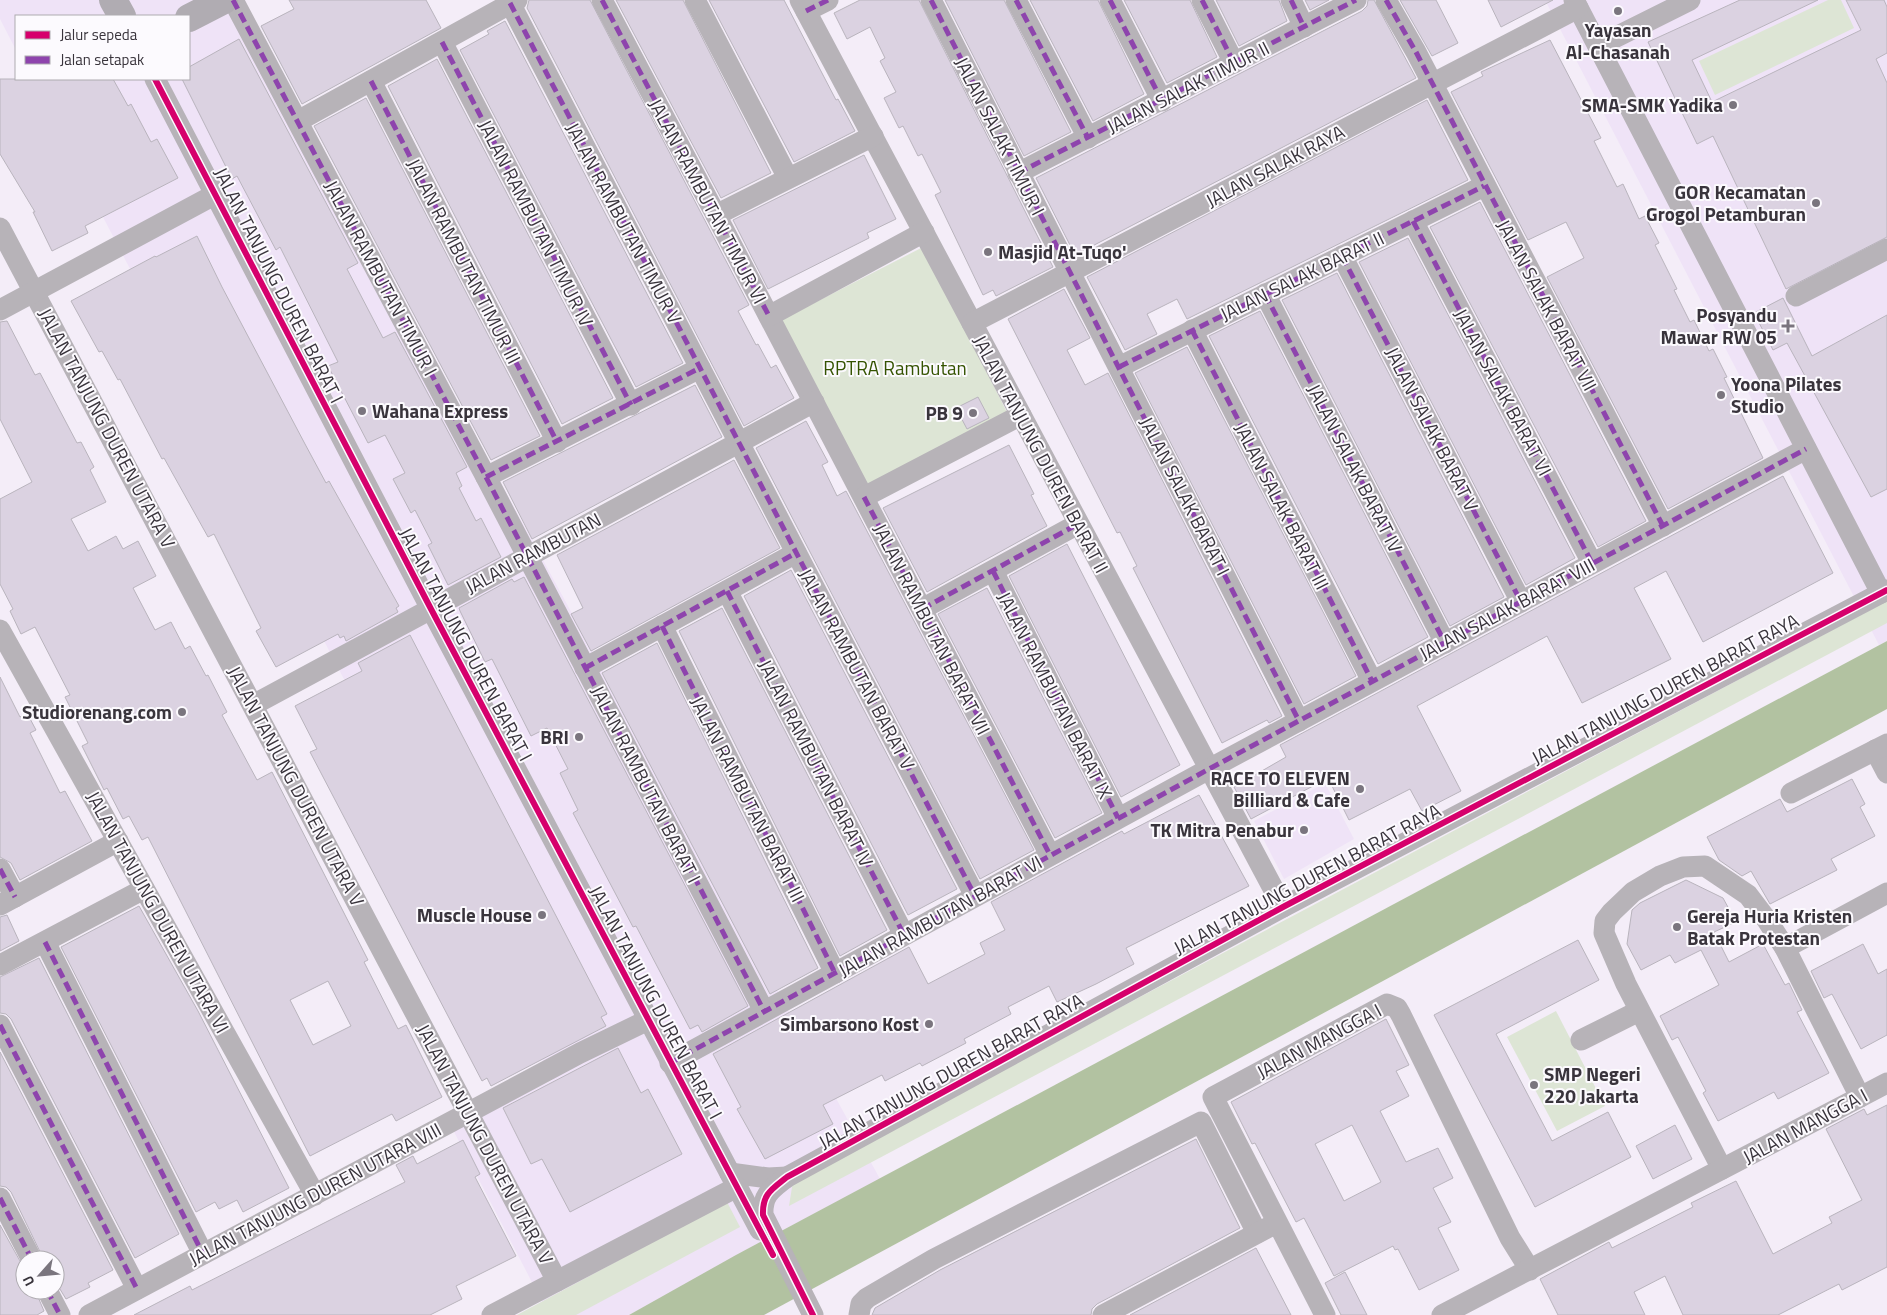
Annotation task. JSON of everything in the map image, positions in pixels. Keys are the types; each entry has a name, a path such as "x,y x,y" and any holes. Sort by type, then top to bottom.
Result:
{"main road":[{"path":"113,0 121,15"},
{"path":"190,17 224,0"}],"street":[{"name":"JALAN RAMBUTAN TIMUR I","path":"233,0 528,556"},
{"name":"JALAN RAMBUTAN TIMUR VI","path":"602,0 814,402"},
{"path":"695,0 788,178"},
{"path":"803,5 828,0"},
{"name":"JALAN SALAK TIMUR I","path":"931,0 1018,174 1070,272"},
{"path":"1016,0 1088,138"},
{"path":"1110,0 1162,102"},
{"path":"1202,0 1234,63"},
{"path":"1290,0 1304,27"},
{"name":"JALAN SALAK TIMUR II","path":"1018,174 1162,102 1356,0"},
{"name":"JALAN SALAK BARAT VII","path":"1386,0 1432,84 1663,526"},
{"path":"1598,46 1690,0"},
{"path":"298,121 513,2"},
{"name":"JALAN RAMBUTAN TIMUR V","path":"513,2 739,442"},
{"path":"1576,4 1806,449 1884,592"},
{"name":"JALAN SALAK RAYA","path":"972,323 1432,84 1576,4"},
{"name":"JALAN TANJUNG DUREN BARAT II","path":"803,5 1283,907"},
{"name":"JALAN RAMBUTAN TIMUR IV","path":"442,42 631,404"},
{"name":"JALAN TANJUNG DUREN BARAT I","path":"156,80 670,1063 734,1180 759,1217 813,1315"},
{"name":"JALAN RAMBUTAN TIMUR III","path":"371,81 557,442"},
{"path":"716,215 873,136"},
{"name":"JALAN SALAK BARAT II","path":"1119,367 1484,186"},
{"path":"0,310 216,194"},
{"name":"JALAN SALAK BARAT VI","path":"1413,221 1592,563"},
{"name":"JALAN TANJUNG DUREN UTARA V","path":"0,228 557,1281"},
{"path":"769,316 924,232"},
{"path":"1796,296 1887,249"},
{"name":"JALAN SALAK BARAT V","path":"1342,256 1521,602"},
{"name":"JALAN SALAK BARAT I","path":"1070,272 1299,721"},
{"name":"JALAN SALAK BARAT IV","path":"1265,294 1444,643"},
{"name":"JALAN SALAK BARAT III","path":"1192,330 1372,682"},
{"path":"486,477 700,368"},
{"name":"JALAN RAMBUTAN","path":"253,705 814,402"},
{"name":"JALAN RAMBUTAN BARAT VII","path":"814,402 1050,855"},
{"path":"864,497 1021,415"},
{"name":"JALAN RAMBUTAN BARAT V","path":"739,442 976,896"},
{"name":"JALAN SALAK BARAT VIII","path":"1209,769 1806,449"},
{"path":"922,609 1078,524"},
{"path":"585,668 796,553"},
{"name":"JALAN RAMBUTAN BARAT I","path":"528,556 764,1011"},
{"name":"JALAN RAMBUTAN BARAT IX","path":"993,571 1118,818"},
{"name":"JALAN RAMBUTAN BARAT IV","path":"727,591 904,935"},
{"name":"JALAN TANJUNG DUREN BARAT RAYA","path":"759,1217 762,1202 774,1188 788,1177 1283,907 1884,592"},
{"name":"JALAN RAMBUTAN BARAT III","path":"662,626 835,973"},
{"name":"JALAN TANJUNG DUREN UTARA VI","path":"0,630 315,1194"},
{"path":"1791,793 1881,747 1887,773"},
{"name":"JALAN RAMBUTAN BARAT VI","path":"670,1063 1209,769"},
{"path":"0,869 7,901 118,841"},
{"name":"JALAN MANGGA I","path":"1722,1169 1626,984 1604,933 1605,921 1633,892 1660,876 1683,867 1705,866 1748,895 1785,948 1860,1097"},
{"path":"0,966 144,889"},
{"path":"1785,948 1887,893"},
{"path":"45,942 203,1254"},
{"name":"JALAN MANGGA I","path":"1325,1315 1213,1098 1387,1004 1397,1008 1401,1015 1510,1238 1530,1270"},
{"path":"1581,1040 1639,1010"},
{"name":"JALAN TANJUNG DUREN UTARA VIII","path":"89,1315 580,1053 648,1020"},
{"path":"0,1025 137,1289"},
{"name":"JALAN MANGGA I","path":"1442,1315 1887,1083"},
{"path":"859,1315 861,1304 867,1298 934,1259 1201,1122 1257,1233"},
{"name":"JALAN TANJUNG DUREN BARAT RAYA","path":"734,1180 788,1177"},
{"path":"492,1315 557,1281 734,1180"},
{"path":"0,1198 27,1250"},
{"name":"JALAN TANJUNG DUREN BARAT I","path":"759,1217 804,1315"},
{"path":"1103,1315 1276,1223"},
{"path":"52,1300 60,1315"}],"shaded area":[{"path":"0,0 238,0 880,1179 629,1315 549,1315 452,1128 553,1080 32,80 190,80 190,15 15,15 15,48 0,19"},
{"path":"1545,0 1887,0 1887,641 1879,645"},
{"path":"1887,641 1887,709 764,1315 629,1315 736,1255"},
{"name":"TK Mitra Penabur","path":"1325,783 1354,839 1284,879 1254,821"}],"green space":[{"path":"1828,0 1841,0 1854,28 1715,95 1699,61"},
{"name":"RPTRA Rambutan","path":"923,247 1009,416 867,489 781,320"},
{"path":"1887,601 1887,623 789,1206 793,1181"},
{"path":"1556,1011 1605,1106 1557,1131 1507,1037"},
{"path":"727,1202 740,1227 576,1315 517,1315"}],"building":[{"path":"289,0 426,0 441,28 302,104 261,26 294,9"},
{"path":"529,0 590,0 749,305 738,311 756,345 758,344 771,368 776,365 794,398 744,426 527,8"},
{"path":"616,0 683,0 771,173 721,198"},
{"path":"709,0 784,0 836,100 838,99 855,131 794,162"},
{"path":"860,0 919,0 1053,267 996,296 993,290 983,295 935,195 941,192 922,154 918,156 903,126 899,128 884,98 896,92 880,61 885,58 870,27 847,39 834,13"},
{"path":"945,0 1004,0 1071,132 1024,156"},
{"path":"1030,0 1098,0 1144,94 1093,121"},
{"path":"1124,0 1190,0 1217,57 1167,83"},
{"path":"1216,0 1279,0 1287,21 1239,46"},
{"path":"1305,0 1329,0 1310,10"},
{"path":"1368,0 1374,0 1416,78 1075,255 1036,178 1362,11 1367,6"},
{"path":"1400,0 1436,0 1458,43 1432,56"},
{"path":"1488,0 1553,0 1501,27"},
{"path":"1740,0 1818,0 1692,60 1712,102 1861,30 1846,0 1884,0 1887,7 1887,53 1876,59 1887,83 1887,237 1786,289 1713,136 1697,144 1648,42"},
{"path":"505,21 683,363 636,387 460,50 489,34 487,31"},
{"path":"239,39 358,263 347,269 383,338 395,332 467,467 456,473 462,486 459,488 476,521 481,518 501,557 448,585 428,545 432,543 415,510 411,513 393,479 405,473 385,435 368,443 328,366 338,362 280,247 276,250 237,176 232,179 182,80 190,80 190,66"},
{"path":"1550,40 1601,138 1594,141 1617,187 1623,184 1639,219 1645,216 1659,243 1655,245 1677,289 1674,290 1690,322 1694,320 1709,351 1713,349 1727,377 1724,378 1763,458 1668,509 1547,277 1584,258 1566,222 1528,240 1451,92 1483,76 1481,72"},
{"path":"437,59 613,398 562,424 388,86"},
{"path":"0,79 114,80 128,106 131,104 151,142 157,139 178,178 85,226 88,233 52,251 33,212 35,212 0,154"},
{"path":"366,98 540,436 491,460 314,126"},
{"path":"1427,100 1468,180 1187,319 1177,299 1147,314 1157,334 1125,350 1087,277"},
{"path":"864,155 896,219 867,233 869,238 768,289 733,220"},
{"path":"1480,202 1646,521 1598,547 1430,227"},
{"path":"197,236 326,483 329,481 399,606 396,608 398,612 346,641 344,636 340,638 338,634 276,667 256,631 261,628 214,534 208,537 164,458 162,459 120,379 118,380 102,351 99,352 71,301"},
{"path":"1408,238 1575,558 1526,585 1359,262"},
{"path":"1337,273 1504,597 1450,626 1282,300"},
{"path":"1064,289 1090,338 1067,350 1085,385 1108,373 1282,716 1269,723 1267,720 1222,743 1133,568 1137,566 1120,532 1117,533 1008,319"},
{"path":"1783,298 1812,356 1887,315 1887,489 1871,497 1787,343 1773,350 1754,313"},
{"path":"1260,311 1428,637 1378,664 1209,336"},
{"path":"7,321 35,375 40,373 77,443 81,442 94,467 90,470 106,502 71,519 88,551 116,536 123,549 138,541 156,576 133,588 155,630 171,622 185,649 190,646 206,676 208,675 227,712 222,715 257,780 272,772 368,960 364,962 398,1029 406,1025 442,1097 396,1121 392,1114 310,1156 148,837 142,840 129,816 123,819 107,788 104,790 82,746 88,743 65,697 70,695 35,627 21,634 10,611 13,609 0,584 0,499 32,482 0,419 0,322","holes":["328,981 351,1026 313,1045 290,1000"]},
{"path":"1187,347 1356,676 1304,704 1135,373"},
{"path":"695,385 722,437 532,539 503,482"},
{"name":"PB 9","path":"978,397 989,418 967,429 956,408"},
{"path":"806,421 828,462 822,465 837,496 846,491 1034,850 980,879 756,448"},
{"path":"1009,445 1034,494 1031,495 1047,526 927,592 883,508"},
{"path":"734,460 780,548 591,651 571,614 583,608 557,555"},
{"path":"1783,476 1833,573 1703,642 1666,571 1634,588 1671,659 1582,703 1547,636 1417,706 1461,791 1422,811 1410,789 1349,820 1328,778 1251,819 1234,787 1286,757 1280,745"},
{"path":"1067,544 1180,765 1121,797 1009,576"},
{"path":"791,570 957,889 908,915 744,596"},
{"path":"524,577 748,1006 702,1032 698,1025 690,1029 636,926 633,927 573,813 578,810 560,773 568,769 547,728 531,736 492,659 485,662 460,611 459,608 512,579 514,582"},
{"path":"987,588 1102,813 1055,838 938,614"},
{"path":"722,608 887,930 840,956 679,631"},
{"path":"410,635 607,1014 601,1017 606,1026 491,1086 487,1078 482,1081 310,752 317,749 295,706 362,671 358,663"},
{"path":"657,643 818,968 770,994 602,673"},
{"path":"0,677 20,717 27,713 36,730 30,733 60,793 65,791 92,841 20,880 11,863 0,857"},
{"path":"1852,779 1865,804 1860,807 1875,836 1831,859 1837,870 1770,904 1751,871 1742,876 1719,860 1707,837 1780,799 1787,812"},
{"path":"1199,795 1249,886 1126,948 1134,964 1096,984 1057,1002 1049,986 1008,1007 1011,1014 964,1039 966,1043 922,1066 920,1063 885,1081 882,1075 823,1105 833,1124 765,1159 737,1109 741,1107 713,1054 909,947 928,984 985,954 980,943 1005,930 991,902 1122,831 1124,834"},
{"path":"1686,880 1723,898 1736,922 1714,932 1729,962 1763,944 1785,985 1789,983 1802,1010 1797,1012 1829,1073 1778,1099 1774,1092 1718,1121 1703,1093 1706,1091 1678,1037 1672,1040 1660,1016 1719,985 1701,950 1675,963 1670,955 1641,970 1627,944 1632,910 1640,903"},
{"path":"139,906 198,1011 289,1188 243,1212 237,1200 219,1209 215,1202 196,1212 61,947"},
{"path":"7,915 19,941 0,951 0,917"},
{"name":"SMP Negeri 220 Jakarta","path":"1578,940 1599,980 1496,1034 1552,1141 1608,1112 1631,1157 1535,1207 1434,1015"},
{"path":"1863,944 1878,974 1887,969 1887,1035 1861,1049 1832,994 1824,998 1811,971"},
{"path":"39,958 179,1234 135,1258 11,1019 6,1014 0,1013 0,977"},
{"path":"1386,1019 1409,1065 1396,1071 1409,1096 1380,1111 1406,1162 1438,1148 1453,1178 1433,1188 1451,1222 1438,1228 1459,1270 1419,1290 1398,1249 1395,1250 1393,1246 1334,1276 1304,1218 1296,1222 1255,1143 1252,1144 1231,1102","holes":["1352,1125 1381,1182 1344,1201 1315,1144"]},
{"path":"618,1048 641,1093 648,1089 682,1154 570,1212 542,1159 531,1164 503,1108"},
{"path":"0,1052 113,1270 88,1283 90,1287 66,1299 65,1250 39,1250 11,1192 6,1187 0,1186"},
{"path":"1887,1105 1887,1267 1842,1290 1839,1284 1778,1315 1683,1315 1665,1276 1634,1292 1645,1315 1558,1315 1540,1279 1609,1242 1612,1248 1693,1207 1691,1203 1736,1181 1773,1254 1832,1223 1829,1217 1862,1200 1826,1129 1864,1109 1867,1115"},
{"path":"1675,1125 1692,1159 1653,1179 1636,1146"},
{"path":"1196,1139 1240,1228 1097,1304 1092,1309 1091,1315 872,1315 875,1308 940,1270"},
{"path":"463,1140 480,1174 475,1177 516,1256 456,1286 462,1299 430,1315 134,1315 190,1286 192,1290 405,1182 396,1165 413,1156 417,1164"},
{"path":"0,1225 15,1252 15,1300 39,1300 44,1311 37,1315 0,1315"},
{"path":"1256,1248 1291,1315 1130,1315"},
{"path":"1345,1272 1367,1315 1341,1315 1325,1283"}],"marked path":[{"path":"233,0 486,477 764,1011"},
{"path":"602,0 769,316"},
{"path":"806,11 828,0"},
{"path":"931,0 1299,721"},
{"path":"1016,0 1088,138"},
{"path":"1110,0 1162,101"},
{"path":"1202,0 1234,63"},
{"path":"1291,0 1304,27"},
{"path":"1018,173 1356,0"},
{"path":"1386,0 1416,52 1663,526"},
{"path":"510,3 975,896"},
{"path":"442,42 631,405"},
{"path":"371,81 557,442"},
{"path":"1119,367 1484,186"},
{"path":"1413,221 1592,563"},
{"path":"1342,256 1521,602"},
{"path":"1265,294 1445,643"},
{"path":"1192,330 1372,681"},
{"path":"486,477 700,368"},
{"path":"670,1063 1209,769 1806,449"},
{"path":"864,497 1050,855"},
{"path":"922,609 1078,524"},
{"path":"585,668 796,553"},
{"path":"993,571 1118,818"},
{"path":"727,591 904,935"},
{"path":"662,626 835,973"},
{"path":"0,869 15,897"},
{"path":"45,942 203,1254"},
{"path":"0,1025 137,1289"},
{"path":"0,1198 27,1250"},
{"path":"52,1300 60,1315"}],"cycle path":[{"path":"156,80 431,609 773,1255"},
{"path":"813,1315 763,1215 766,1197 787,1177 1283,907 1887,590"}],"place":[{"name":"Yayasan Al-Chasanah","path":"1618,11"},
{"name":"SMA-SMK Yadika","path":"1733,105"},
{"name":"GOR Kecamatan Grogol Petamburan","path":"1816,203"},
{"name":"Masjid At-Tuqo'","path":"988,252"},
{"name":"Posyandu Mawar RW 05","path":"1788,326"},
{"name":"Yoona Pilates Studio","path":"1721,395"},
{"name":"Wahana Express","path":"362,411"},
{"name":"PB 9","path":"973,413"},
{"name":"Studiorenang.com","path":"182,712"},
{"name":"BRI","path":"579,737"},
{"name":"RACE TO ELEVEN Billiard & Cafe","path":"1360,789"},
{"name":"TK Mitra Penabur","path":"1304,830"},
{"name":"Muscle House","path":"542,915"},
{"name":"Gereja Huria Kristen Batak Protestan","path":"1677,927"},
{"name":"Simbarsono Kost","path":"929,1024"},
{"name":"SMP Negeri 220 Jakarta","path":"1534,1085"}]}
